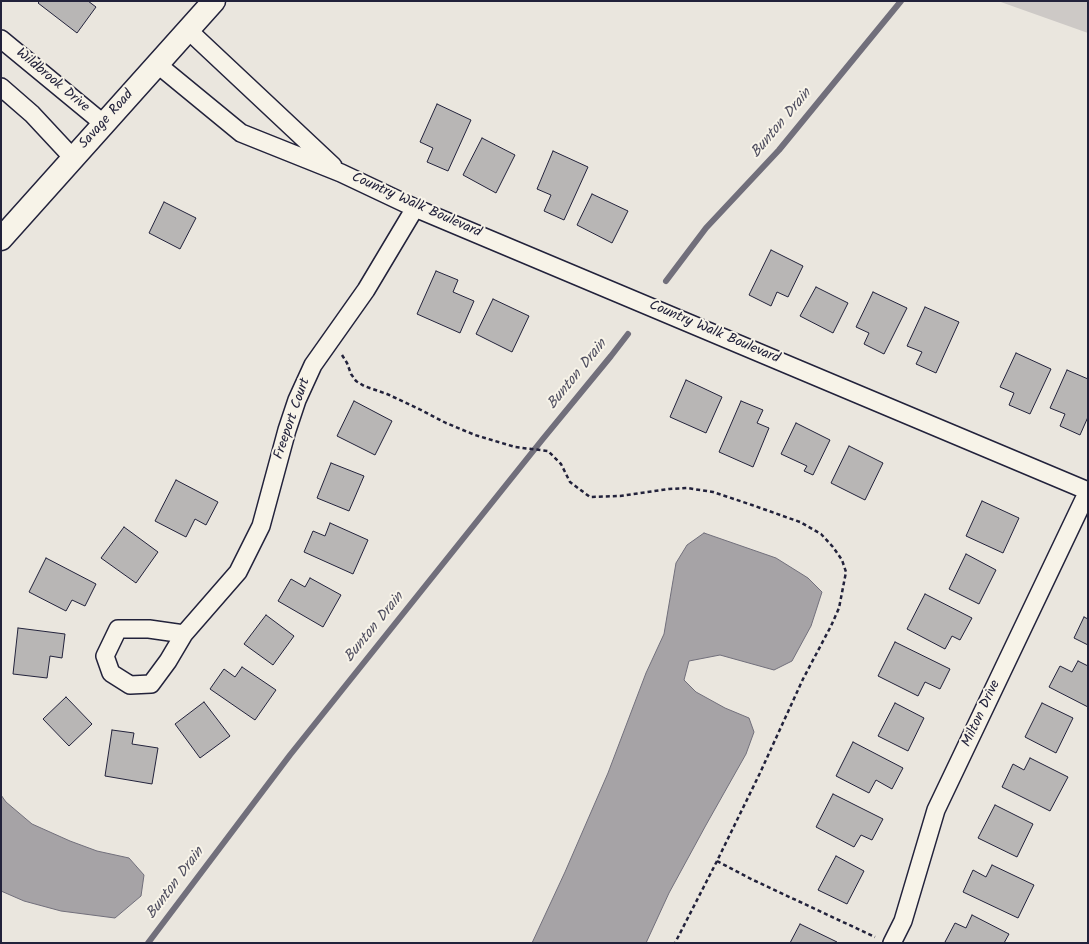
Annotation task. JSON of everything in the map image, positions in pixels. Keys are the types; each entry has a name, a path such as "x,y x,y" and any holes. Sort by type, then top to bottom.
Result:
{"street":[{"name":"Savage Road","path":"1,239 214,1"},
{"name":"Country Walk Boulevard","path":"188,30 341,173"},
{"name":"Wildbrook Drive","path":"1,39 104,124"},
{"name":"Country Walk Boulevard","path":"157,64 241,133 341,173 415,208 1088,491"},
{"path":"1,87 32,114 73,158"},
{"name":"Freeport Court","path":"184,634 149,629 118,629 105,656 111,673 130,685 151,684 168,661 184,634 238,572 261,526 287,430 297,400 313,365 366,290 415,208"},
{"name":"Milton Drive","path":"886,942 903,921 936,810 1088,491"}],"path":[{"path":"339,350 347,363 351,374 356,381 364,386 387,394 446,423 475,435 515,447 548,451 561,464 570,482 590,497 620,496 687,488 713,492 752,504 800,522 821,534 834,547 842,560 846,572 839,608 803,679 760,773 717,861 675,943"},
{"path":"717,861 886,942"}],"shaded area":[{"path":"998,1 1088,1 1088,33"},
{"path":"704,533 776,558 808,578 822,592 811,626 792,661 774,670 720,655 689,661 684,680 696,692 725,708 749,718 754,732 746,754 669,893 646,943 532,943 608,773 646,673 664,634 676,563 687,545"},
{"path":"1,795 6,802 32,824 97,851 129,858 144,875 141,896 115,918 61,911 24,901 1,891"}],"building":[{"path":"40,1 88,1 96,7 77,33 38,3"},
{"path":"437,104 471,120 448,171 427,162 433,148 420,142"},
{"path":"482,138 515,155 496,193 463,175"},
{"path":"553,151 588,167 564,220 544,211 551,195 537,189"},
{"path":"592,194 628,211 612,243 577,225"},
{"path":"164,202 196,218 180,249 149,233"},
{"path":"771,250 803,266 788,297 777,292 771,306 749,295"},
{"path":"436,271 458,280 453,292 474,301 460,333 417,314"},
{"path":"816,287 848,303 833,333 800,316"},
{"path":"873,292 907,308 884,354 864,344 869,333 856,327"},
{"path":"493,299 529,316 512,352 476,334"},
{"path":"925,307 959,322 936,373 916,364 922,352 907,346"},
{"path":"1016,353 1051,369 1030,414 1009,405 1014,393 1000,387"},
{"path":"1067,370 1088,379 1088,417 1080,435 1060,426 1065,414 1050,408"},
{"path":"686,380 722,397 706,433 670,417"},
{"path":"354,401 392,421 375,455 337,436"},
{"path":"741,401 763,410 757,423 769,428 753,467 719,452"},
{"path":"796,423 830,440 813,475 804,471 807,466 781,454"},
{"path":"849,446 883,463 865,500 831,483"},
{"path":"331,463 364,476 349,511 317,498"},
{"path":"176,480 218,502 206,525 195,519 186,537 155,521"},
{"path":"982,501 1019,518 1003,553 966,536"},
{"path":"330,523 368,540 353,574 304,552 313,531 325,536"},
{"path":"124,527 158,552 136,583 101,558"},
{"path":"966,554 996,570 979,604 949,589"},
{"path":"46,558 96,584 85,606 72,600 66,611 29,592"},
{"path":"310,578 341,595 323,627 278,601 291,579 305,587"},
{"path":"925,594 972,618 960,640 952,636 945,649 907,629"},
{"path":"266,615 294,636 273,665 244,644"},
{"path":"1084,617 1088,619 1088,645 1074,638"},
{"path":"18,628 65,634 62,658 50,656 47,678 13,674"},
{"path":"895,642 950,669 940,689 925,682 918,696 878,676"},
{"path":"1078,661 1088,666 1088,707 1049,687 1060,666 1072,672"},
{"path":"242,667 276,690 255,720 210,689 224,669 235,677"},
{"path":"66,697 92,724 69,746 43,719"},
{"path":"204,702 230,736 200,758 175,724"},
{"path":"895,703 924,718 908,751 878,736"},
{"path":"1042,703 1073,718 1056,753 1025,737"},
{"path":"112,730 134,733 132,744 158,748 152,784 105,776"},
{"path":"853,742 903,768 892,789 876,780 869,793 836,776"},
{"path":"1030,758 1068,777 1050,811 1002,787 1013,764 1024,770"},
{"path":"833,794 883,819 872,840 861,835 854,847 816,827"},
{"path":"995,805 1033,824 1017,857 978,838"},
{"path":"836,856 864,871 847,904 818,890"},
{"path":"992,865 1034,885 1018,918 963,892 973,870 986,877"},
{"path":"972,915 1009,934 1004,943 945,942 955,923 966,928"},
{"path":"800,924 837,942 790,943"}],"waterway":[{"name":"Bunton Drain","path":"666,281 706,228 779,150 901,1"},
{"name":"Bunton Drain","path":"148,943 290,755 628,334"}]}
